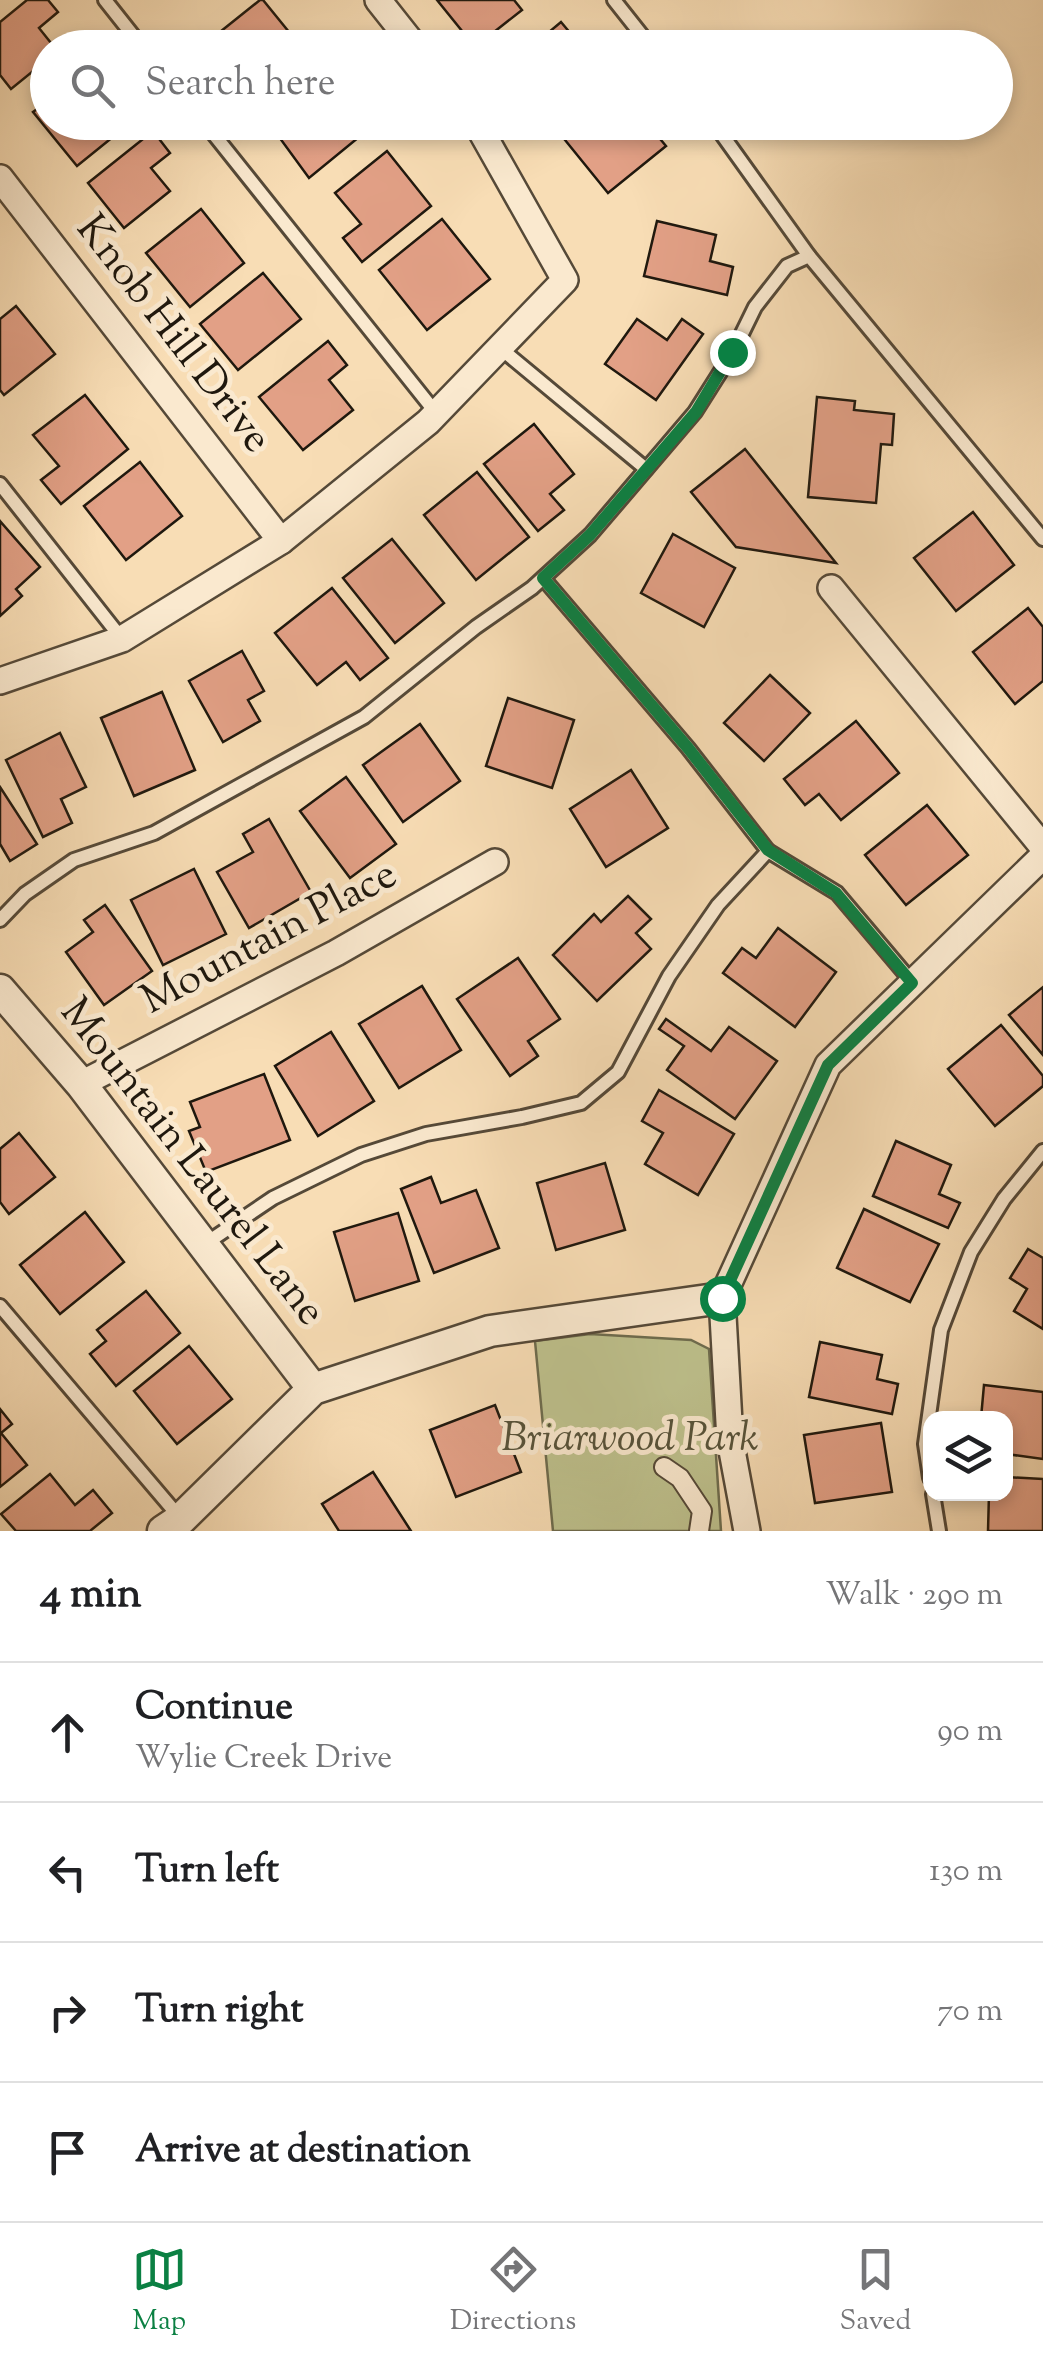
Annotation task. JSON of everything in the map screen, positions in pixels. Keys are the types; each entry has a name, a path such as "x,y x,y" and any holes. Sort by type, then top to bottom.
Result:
{"street":[{"path":"378,0 402,30"},
{"path":"0,682 122,639 281,541 436,413 565,280 486,140"},
{"name":"Knob Hill Drive","path":"0,178 281,541"},
{"path":"831,588 1043,847"},
{"path":"747,1531 730,1440 722,1298 828,1065 1043,856"},
{"name":"Mountain Place","path":"81,1084 336,953 495,862"},
{"name":"Mountain Laurel Lane","path":"0,990 81,1084 313,1389"},
{"path":"172,1525 313,1389 490,1331 722,1298"},
{"path":"664,1467 680,1478 702,1511 700,1531"}],"lane":[{"path":"105,0 129,30"},
{"path":"614,0 638,30"},
{"path":"218,140 436,413"},
{"path":"727,140 809,256 1043,539"},
{"path":"0,920 25,894 74,860 154,833 364,718 543,578 590,535 696,412 755,307 787,266 809,256"},
{"path":"500,348 646,469"},
{"path":"0,484 122,639"},
{"path":"543,578 688,748 768,850 836,893 912,983"},
{"path":"204,1245 274,1198 361,1155 426,1134 581,1103 618,1072 669,976 718,905 768,850"},
{"path":"929,1411 941,1330 971,1252 1004,1199 1043,1151"},
{"path":"0,1306 172,1525"},
{"path":"934,1501 940,1531"}],"green space":[{"name":"Briarwood Park","path":"590,1334 691,1340 709,1349 721,1531 553,1531 535,1341"}],"building":[{"path":"27,0 48,0 58,12 41,30 30,30 30,74 11,89 0,75 0,22"},
{"path":"263,0 287,30 222,30"},
{"path":"437,0 514,0 522,10 497,30 461,30"},
{"path":"561,22 568,30 551,30"},
{"path":"56,140 109,140 77,166"},
{"path":"142,140 160,140 170,153 151,168 170,191 124,228 88,183"},
{"path":"281,140 355,140 309,178"},
{"path":"565,140 661,140 666,146 608,193"},
{"path":"387,151 431,206 362,262 343,238 361,224 335,193"},
{"path":"201,209 244,263 190,307 146,253"},
{"path":"442,219 490,279 427,330 379,270"},
{"path":"657,221 716,235 710,261 733,267 727,295 644,276"},
{"path":"263,273 301,319 238,370 200,324"},
{"path":"16,306 55,354 4,395 0,390 0,319"},
{"path":"637,319 667,340 682,319 703,334 656,400 605,364"},
{"path":"328,341 347,365 329,380 353,410 303,450 259,397"},
{"path":"85,395 128,449 61,504 41,480 59,466 33,435"},
{"path":"817,397 855,401 854,410 894,414 892,445 881,444 876,503 808,497"},
{"path":"534,424 574,474 550,494 564,510 538,531 484,464"},
{"path":"745,449 836,563 736,547 691,492"},
{"path":"140,462 182,516 126,560 84,506"},
{"path":"477,472 529,537 476,580 424,515"},
{"path":"973,512 1014,565 956,611 914,558"},
{"path":"0,521 40,567 16,589 22,596 0,616"},
{"path":"673,534 735,568 704,627 641,593"},
{"path":"392,539 444,603 395,643 343,578"},
{"path":"332,588 388,658 360,680 346,662 317,685 275,633"},
{"path":"1028,608 1043,627 1043,681 1015,704 973,652"},
{"path":"242,651 264,691 248,700 260,721 223,742 189,681"},
{"path":"770,675 810,713 764,761 724,723"},
{"path":"162,692 195,770 134,796 101,718"},
{"path":"508,698 574,720 552,788 486,766"},
{"path":"856,721 899,773 841,820 819,794 805,805 784,779"},
{"path":"420,724 460,781 403,822 363,765"},
{"path":"60,733 86,787 61,799 72,823 43,837 6,760"},
{"path":"631,770 668,828 606,867 570,809"},
{"path":"346,777 396,844 350,878 300,811"},
{"path":"0,787 37,844 10,861 0,844"},
{"path":"927,805 968,855 906,905 865,855"},
{"path":"269,819 311,892 249,928 217,872 253,852 243,834"},
{"path":"194,869 226,934 163,965 131,900"},
{"path":"628,896 651,919 636,933 651,949 597,1001 553,955 594,914 601,922"},
{"path":"105,905 152,971 104,1005 66,952 93,932 84,920"},
{"path":"778,928 836,972 795,1027 723,973 742,948 756,958"},
{"path":"518,958 560,1019 528,1041 538,1056 510,1076 457,999"},
{"path":"422,986 461,1050 399,1088 359,1024"},
{"path":"1043,987 1043,1055 1009,1015"},
{"path":"666,1019 711,1051 729,1027 777,1061 735,1119 667,1070 684,1046 659,1029"},
{"path":"1001,1025 1043,1076 1043,1086 995,1126 948,1069"},
{"path":"331,1032 374,1101 318,1136 275,1066"},
{"path":"264,1074 290,1140 206,1172 189,1131 200,1127 190,1102"},
{"path":"659,1090 734,1134 698,1195 645,1164 663,1133 642,1121"},
{"path":"19,1133 55,1177 9,1214 0,1202 0,1149"},
{"path":"896,1141 951,1165 939,1194 960,1203 948,1228 873,1196"},
{"path":"605,1163 625,1230 556,1250 537,1183"},
{"path":"431,1177 441,1203 476,1190 499,1248 434,1273 401,1189"},
{"path":"864,1209 939,1244 910,1302 837,1268"},
{"path":"85,1212 124,1262 60,1314 20,1265"},
{"path":"398,1213 419,1281 355,1301 334,1232"},
{"path":"1028,1249 1043,1258 1043,1329 1014,1311 1027,1289 1010,1278"},
{"path":"146,1291 180,1333 116,1386 90,1354 106,1341 97,1330"},
{"path":"820,1342 882,1355 877,1379 898,1384 892,1414 809,1397"},
{"path":"189,1346 232,1399 177,1444 134,1391"},
{"path":"984,1385 1043,1392 1043,1459 1013,1455 1013,1411 982,1411"},
{"path":"495,1405 521,1472 456,1497 430,1430"},
{"path":"0,1409 12,1424 1,1433 27,1465 0,1487"},
{"path":"881,1423 892,1492 815,1503 804,1435"},
{"path":"373,1472 411,1531 339,1531 322,1504"},
{"path":"50,1474 75,1505 93,1490 112,1513 90,1531 16,1531 1,1514"},
{"path":"1013,1477 1043,1479 1043,1531 988,1531 989,1501 1013,1501"}],"route":[{"path":"722,1298 828,1065 912,983 836,893 768,850 688,748 543,578 590,535 696,412 732,352"}]}
